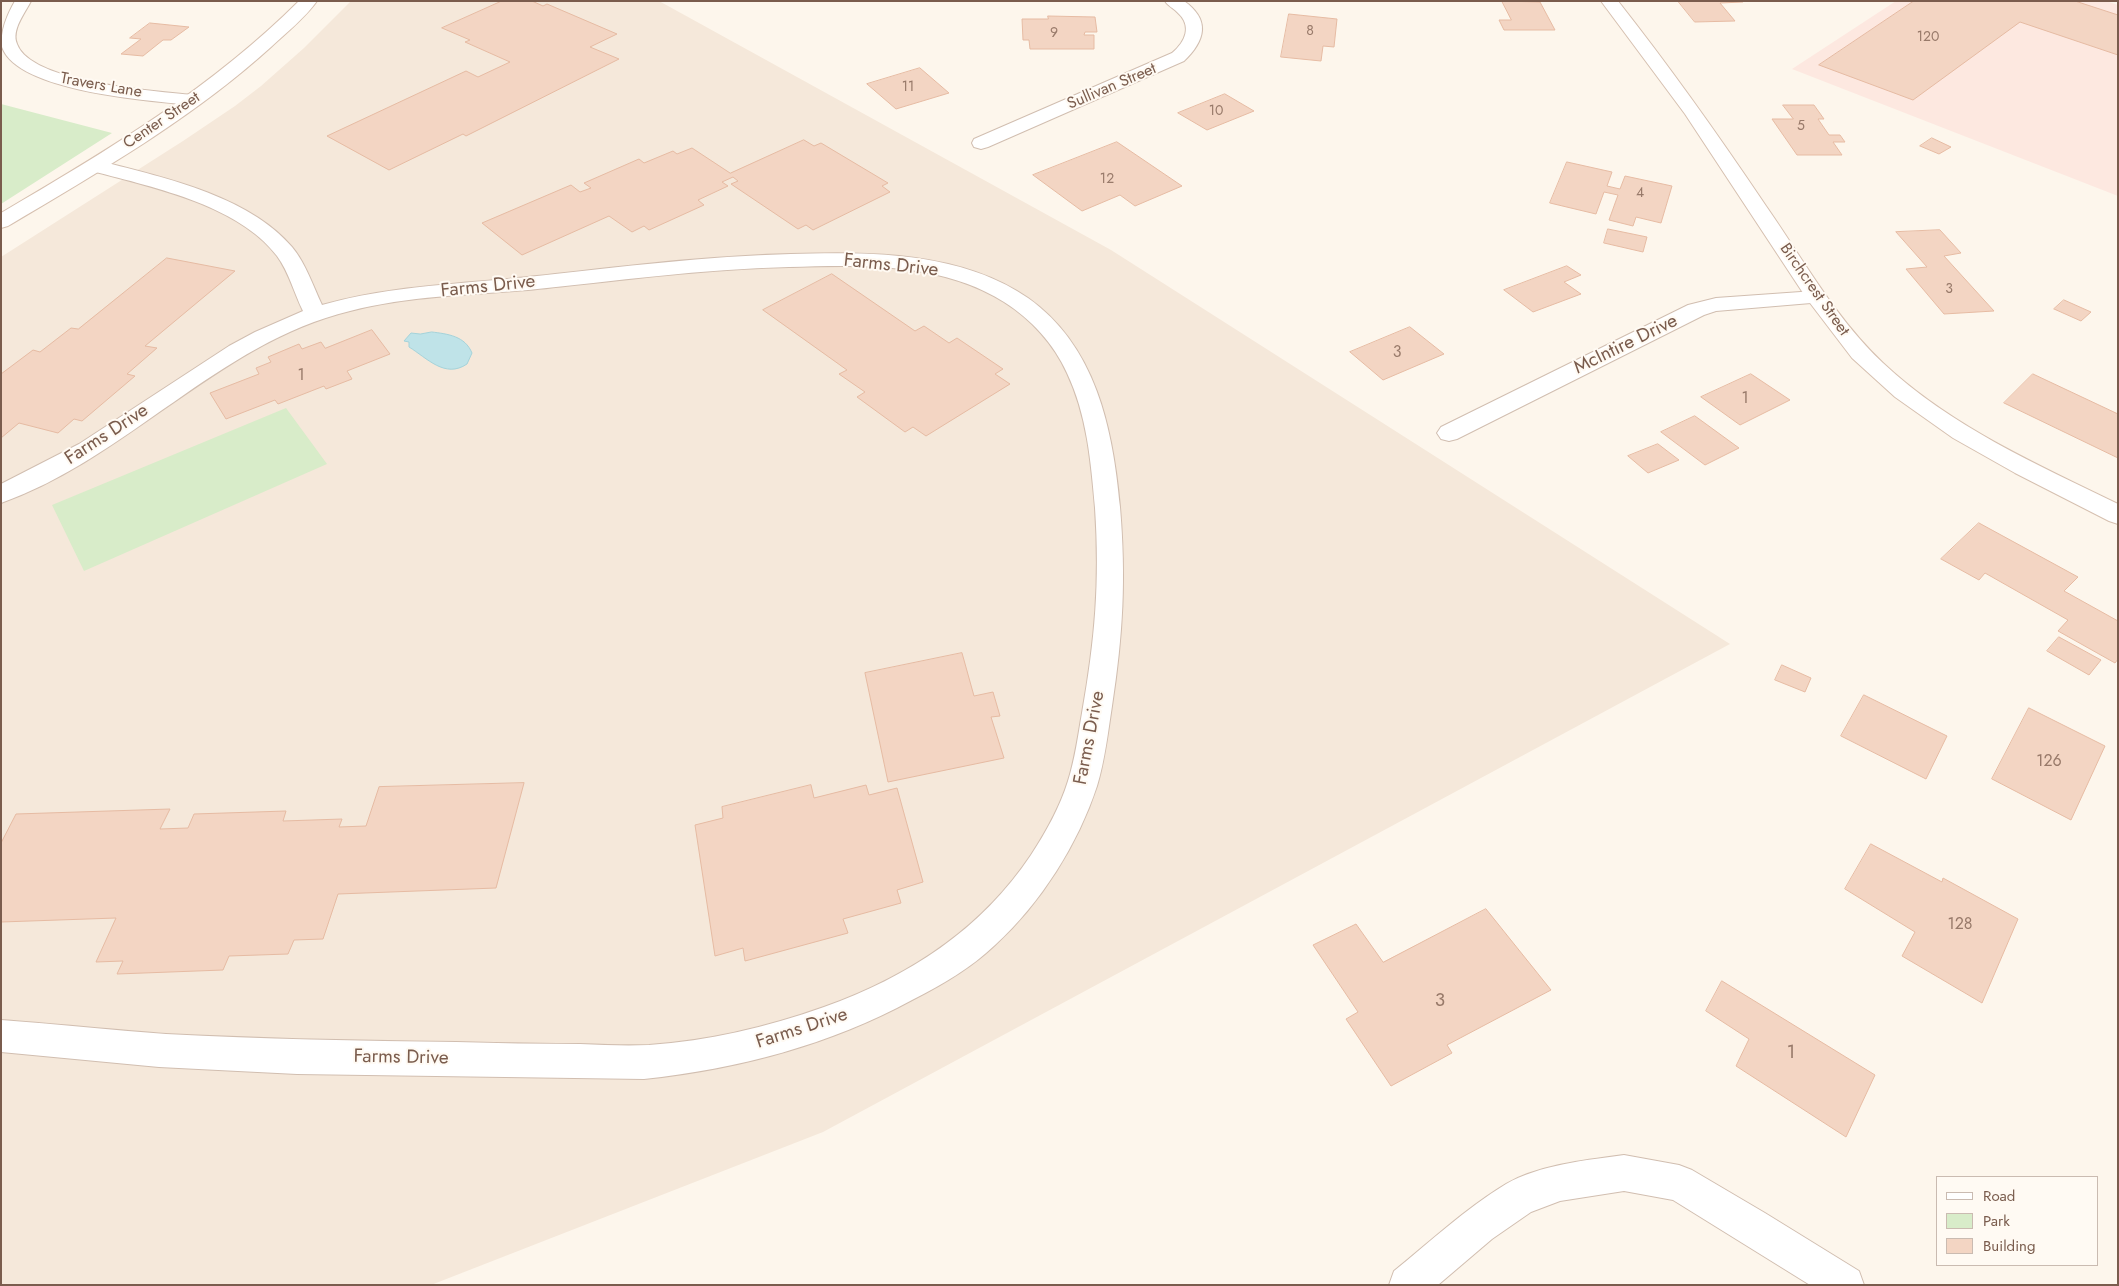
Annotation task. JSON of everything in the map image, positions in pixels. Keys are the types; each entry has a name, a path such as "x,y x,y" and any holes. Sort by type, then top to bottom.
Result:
{"street":[{"name":"Travers Lane","path":"23,1 12,19 8,32 11,52 18,61 32,69 72,83 193,100"},
{"name":"Center Street","path":"1,222 95,166 193,100 252,55 309,1"},
{"name":"Sullivan Street","path":"981,143 1164,65 1178,57 1191,44 1195,30 1190,16 1173,1"},
{"name":"Birchcrest Street","path":"1609,1 1693,113 1769,224 1815,297 1852,344 1875,368 1916,402 1992,449 2118,515"},
{"path":"95,166 170,187 212,203 256,226 272,238 294,266 315,314"},
{"name":"Farms Drive","path":"1,494 65,462 112,434 234,351 269,332 315,314 399,296 680,267 831,260 916,264 970,278 1011,297 1028,308 1043,322 1068,353 1080,373 1089,396 1103,453 1111,586 1104,664 1090,752 1079,794 1057,839 1026,888 988,931 940,967 890,996 825,1024 754,1046 694,1058 644,1062 297,1057 159,1050 1,1036"},
{"name":"McIntire Drive","path":"1448,433 1696,310 1716,305 1815,297"},
{"path":"1408,1285 1479,1226 1520,1197 1560,1184 1624,1173 1679,1183 1752,1226 1845,1285"}],"shaded area":[{"path":"351,1 659,1 1111,250 1730,644 823,1132 431,1285 1,1285 1,257 235,106 304,48"},
{"path":"1896,1 2106,1 2118,5 2118,196 1792,69"}],"green space":[{"path":"1,104 112,133 1,204"},
{"path":"286,408 327,464 84,571 52,505"}],"water":[{"path":"432,332 450,335 465,343 472,353 467,364 459,368 444,368 429,361 409,347 409,342 404,341 411,333"}],"building":[{"path":"502,1 532,1 543,6 547,4 617,34 590,47 619,59 466,136 463,134 389,170 327,136 466,71 478,77 510,62 465,42 470,40 442,28"},
{"path":"1502,1 1540,2 1555,30 1504,30 1499,20 1511,20"},
{"path":"1678,1 1743,2 1720,3 1735,21 1695,22"},
{"path":"1914,1 2075,1 2118,15 2118,55 2020,22 1913,100 1819,65"},
{"path":"1289,14 1337,19 1334,47 1323,46 1321,61 1281,57"},
{"path":"1048,16 1095,17 1097,32 1085,32 1084,35 1094,35 1094,49 1030,49 1029,40 1023,40 1022,19 1048,19"},
{"path":"150,23 189,27 171,40 163,40 143,56 121,54 141,39 130,38"},
{"path":"920,68 949,93 896,109 867,84"},
{"path":"1225,94 1254,111 1207,130 1178,113"},
{"path":"1783,105 1814,105 1824,119 1818,119 1829,135 1840,135 1845,142 1833,142 1842,155 1797,155 1772,119 1793,119"},
{"path":"1932,138 1951,147 1939,154 1920,146"},
{"path":"804,140 814,146 821,143 888,183 882,186 890,192 813,230 806,225 798,229 731,184 738,181 733,177 722,182 728,186 698,200 704,205 649,230 644,226 632,232 609,216 522,255 482,223 571,185 580,192 591,188 584,183 639,159 644,163 673,151 677,154 692,148 730,173"},
{"path":"1117,142 1182,186 1135,206 1120,195 1082,211 1033,175"},
{"path":"1567,162 1612,172 1607,186 1620,189 1625,176 1672,186 1661,223 1636,217 1633,226 1609,220 1618,195 1604,192 1596,214 1550,203"},
{"path":"1608,229 1647,237 1643,252 1604,243"},
{"path":"1940,230 1961,253 1944,256 1994,311 1944,314 1906,269 1927,267 1896,232"},
{"path":"167,258 235,271 145,346 157,348 127,374 135,376 82,421 74,419 58,433 19,423 1,438 1,374 33,350 40,352 71,328 78,329"},
{"path":"1567,266 1581,275 1564,282 1581,294 1533,312 1504,290"},
{"path":"832,274 915,331 924,326 949,343 957,338 1003,369 995,374 1010,384 926,436 913,427 905,432 857,397 865,392 839,374 847,370 763,310"},
{"path":"2064,300 2091,312 2081,321 2054,309"},
{"path":"1410,327 1444,354 1383,380 1350,352"},
{"path":"372,330 390,354 347,371 352,379 326,389 324,386 278,404 275,400 226,419 210,393 259,374 256,368 271,362 268,357 299,344 302,349 321,342 325,348"},
{"path":"1751,374 1790,400 1740,425 1701,397"},
{"path":"2033,374 2118,414 2118,458 2004,403"},
{"path":"1695,416 1739,448 1705,465 1661,432"},
{"path":"1658,444 1679,460 1648,473 1628,456"},
{"path":"1979,523 2078,577 2064,591 2118,621 2118,659 2115,663 2058,631 2068,620 1985,573 1979,580 1941,559"},
{"path":"2059,637 2101,660 2089,675 2047,651"},
{"path":"962,653 974,696 993,692 1000,716 991,717 1004,758 888,782 865,673"},
{"path":"1782,665 1811,678 1805,692 1775,680"},
{"path":"1864,695 1947,736 1926,779 1841,736"},
{"path":"2029,708 2105,746 2071,820 1992,779"},
{"path":"524,783 496,888 338,894 323,939 294,940 288,954 229,956 223,970 117,974 123,961 96,962 116,918 1,922 1,843 16,814 170,809 160,829 188,828 194,814 286,811 283,821 342,819 339,827 366,826 379,787"},
{"path":"811,785 814,798 866,785 869,795 897,788 923,882 897,890 901,903 843,919 848,933 745,961 743,948 715,956 695,825 723,818 722,807"},
{"path":"1871,844 1942,882 1943,878 2018,919 1982,1003 1902,956 1915,932 1845,889"},
{"path":"1486,909 1551,990 1447,1045 1452,1053 1391,1086 1346,1019 1358,1012 1313,945 1356,924 1383,962"},
{"path":"1722,981 1875,1075 1846,1137 1736,1066 1749,1039 1706,1011"}]}
